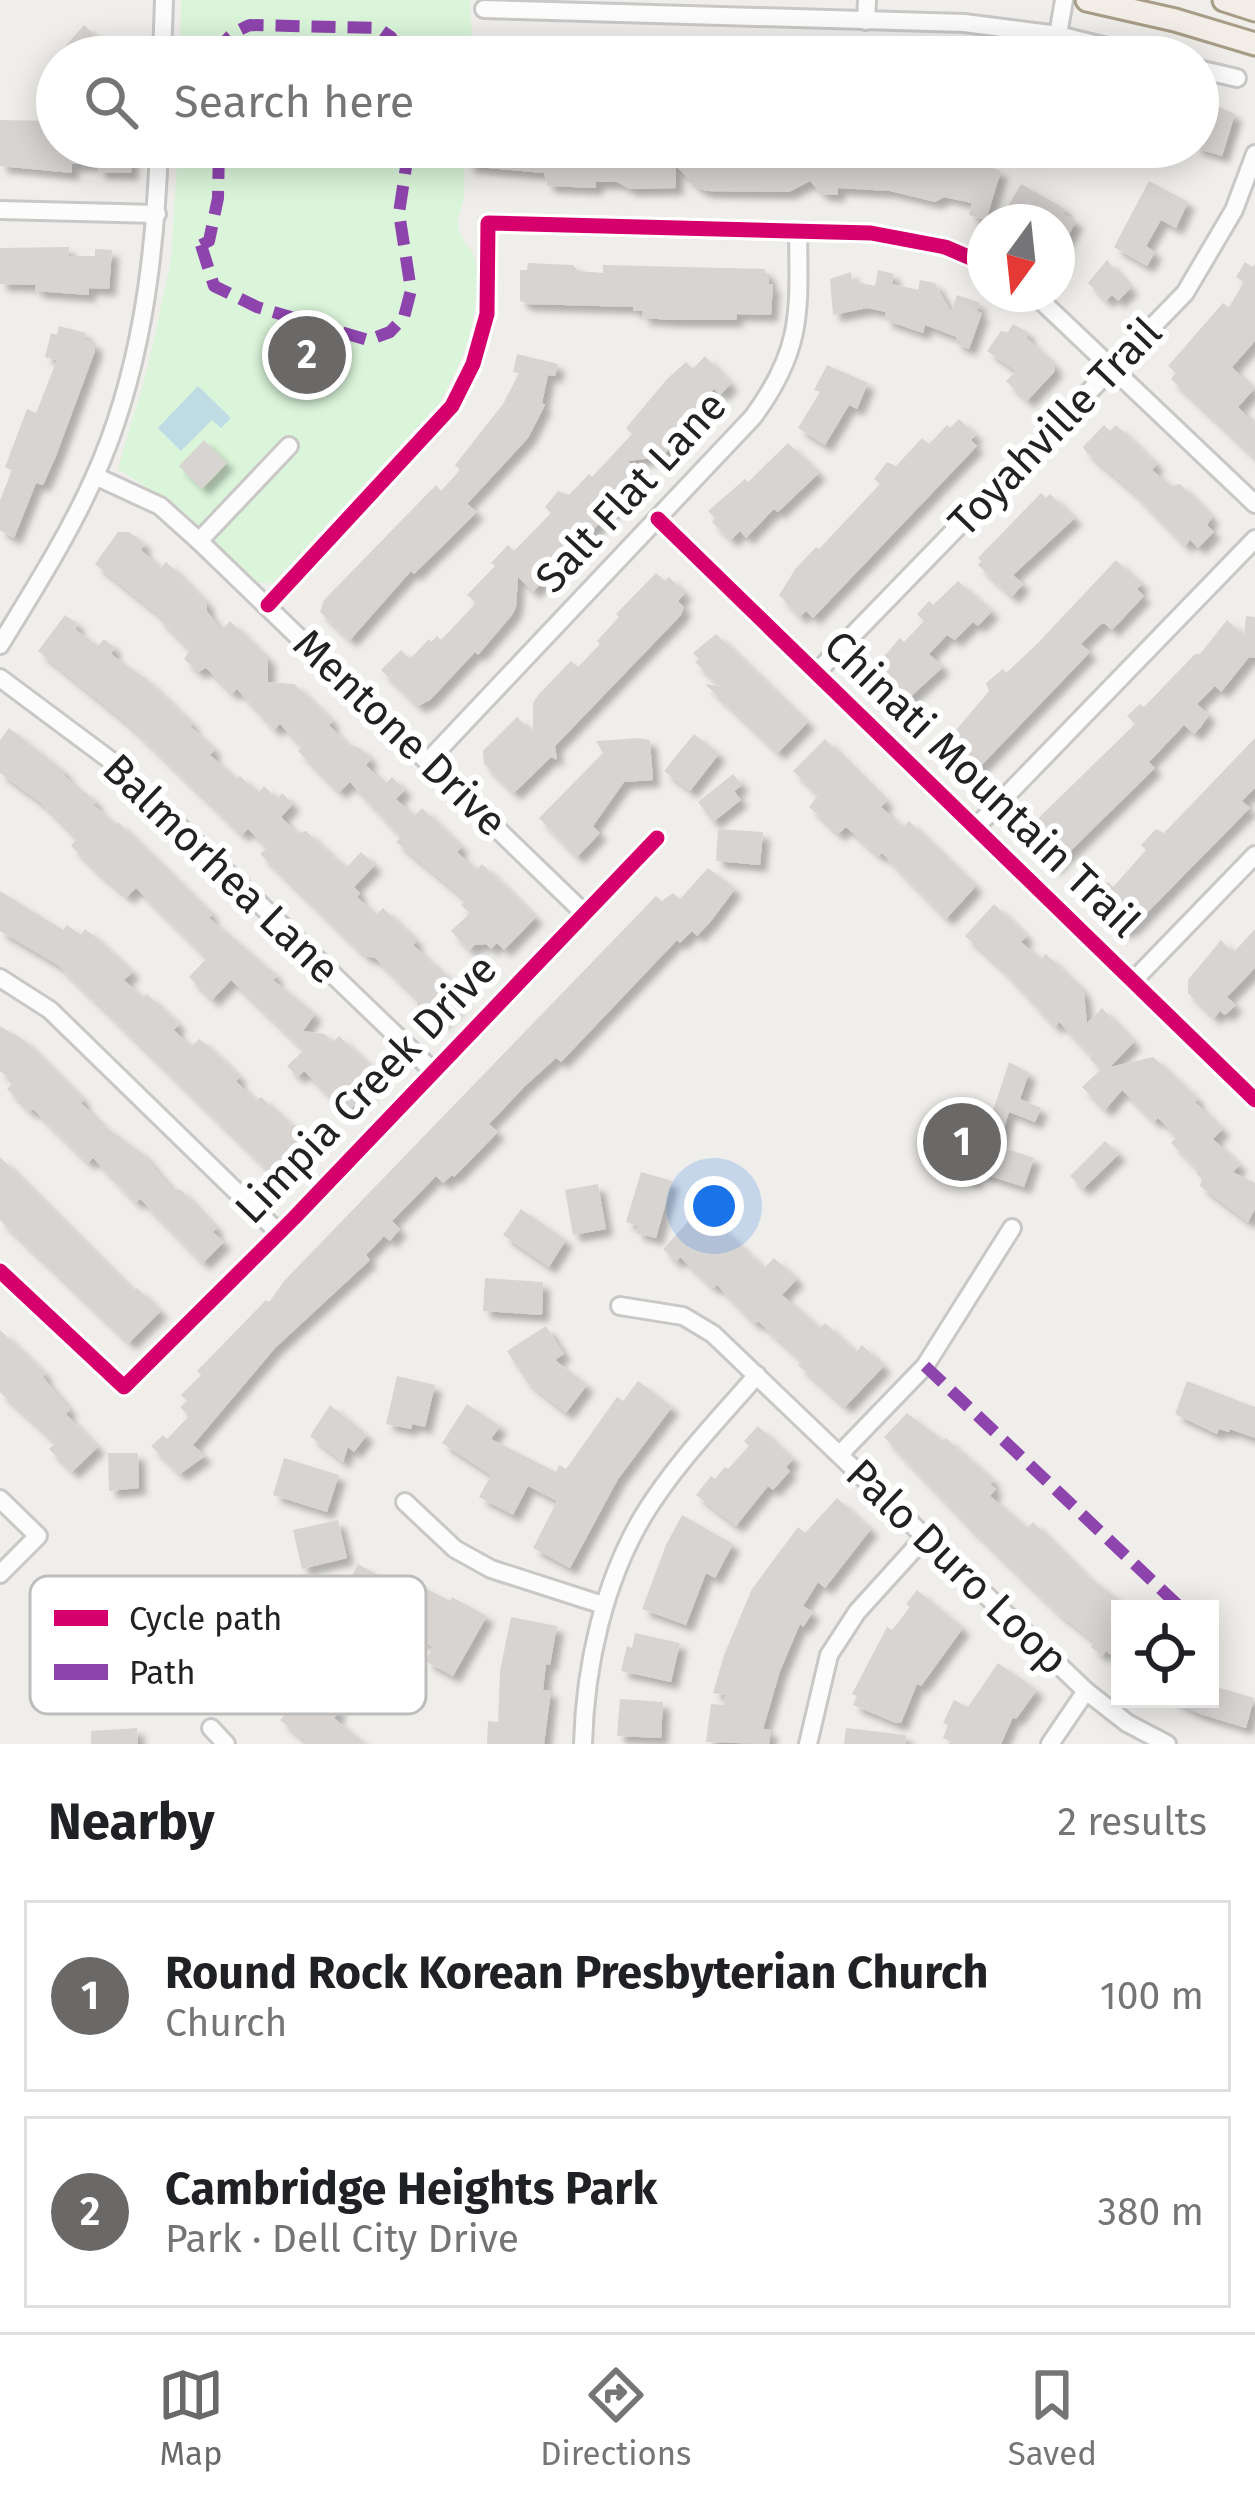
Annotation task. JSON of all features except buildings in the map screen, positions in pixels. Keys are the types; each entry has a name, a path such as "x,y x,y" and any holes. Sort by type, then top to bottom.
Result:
{"main road":[{"path":"1087,0 1255,44"},
{"path":"1224,0 1255,10"}],"street":[{"path":"163,36 164,0"},
{"path":"866,20 867,0"},
{"path":"1058,35 1064,0"},
{"path":"484,9 664,7 964,23 1062,36"},
{"path":"1219,74 1237,79"},
{"name":"Toyahville Trail","path":"816,673 1185,293 1234,210 1255,154"},
{"path":"0,645 95,476 134,362 148,288 158,168"},
{"path":"0,210 157,214"},
{"path":"268,605 452,406 473,364 487,314 488,223 907,237 967,258"},
{"name":"Salt Flat Lane","path":"428,760 753,417 791,354 799,312 798,232"},
{"path":"1053,312 1255,503"},
{"path":"199,541 289,446"},
{"name":"Mentone Drive","path":"95,476 160,506 584,913"},
{"name":"Chinati Mountain Trail","path":"658,519 1255,1100"},
{"path":"975,828 1255,538"},
{"name":"Balmorhea Lane","path":"0,678 110,760 432,1070"},
{"name":"Limpia Creek Drive","path":"0,1271 124,1388 657,838"},
{"path":"1133,982 1255,855"},
{"path":"0,978 50,1010 278,1233"},
{"path":"840,1454 925,1366 1012,1228"},
{"name":"Palo Duro Loop","path":"620,1306 683,1316 713,1334 1086,1691 1127,1723 1167,1744"},
{"path":"583,1744 603,1605 644,1515 691,1449 757,1376"},
{"path":"0,1499 38,1536 0,1574"},
{"path":"405,1502 454,1549 491,1569 603,1605"},
{"path":"808,1744 829,1655 857,1612 925,1537"},
{"path":"1050,1744 1086,1691"},
{"path":"212,1728 226,1744"}],"green space":[{"path":"181,0 470,0 472,36 180,36"},
{"path":"177,168 463,168 458,228 475,258 477,285 472,325 460,363 432,417 274,583 259,583 175,506 118,469 148,367 171,260"}],"water":[{"path":"198,386 231,418 221,428 212,420 181,451 158,428"}],"marked path":[{"path":"231,36 250,25 378,28 390,36"},
{"path":"201,245 209,241 219,168"},
{"path":"201,245 214,286 257,307 368,340 390,332 404,317 411,290 399,213 406,168"},
{"path":"925,1366 1172,1600"}],"cycle path":[{"path":"268,605 452,406 473,364 487,314 488,223 871,233 945,247 967,256"},
{"path":"658,519 1255,1100"},
{"path":"0,1271 124,1387 294,1218 657,838"}],"place":[{"name":"Cambridge Heights Park","path":"307,355"},
{"name":"Round Rock Korean Presbyterian Church","path":"962,1142"}]}
